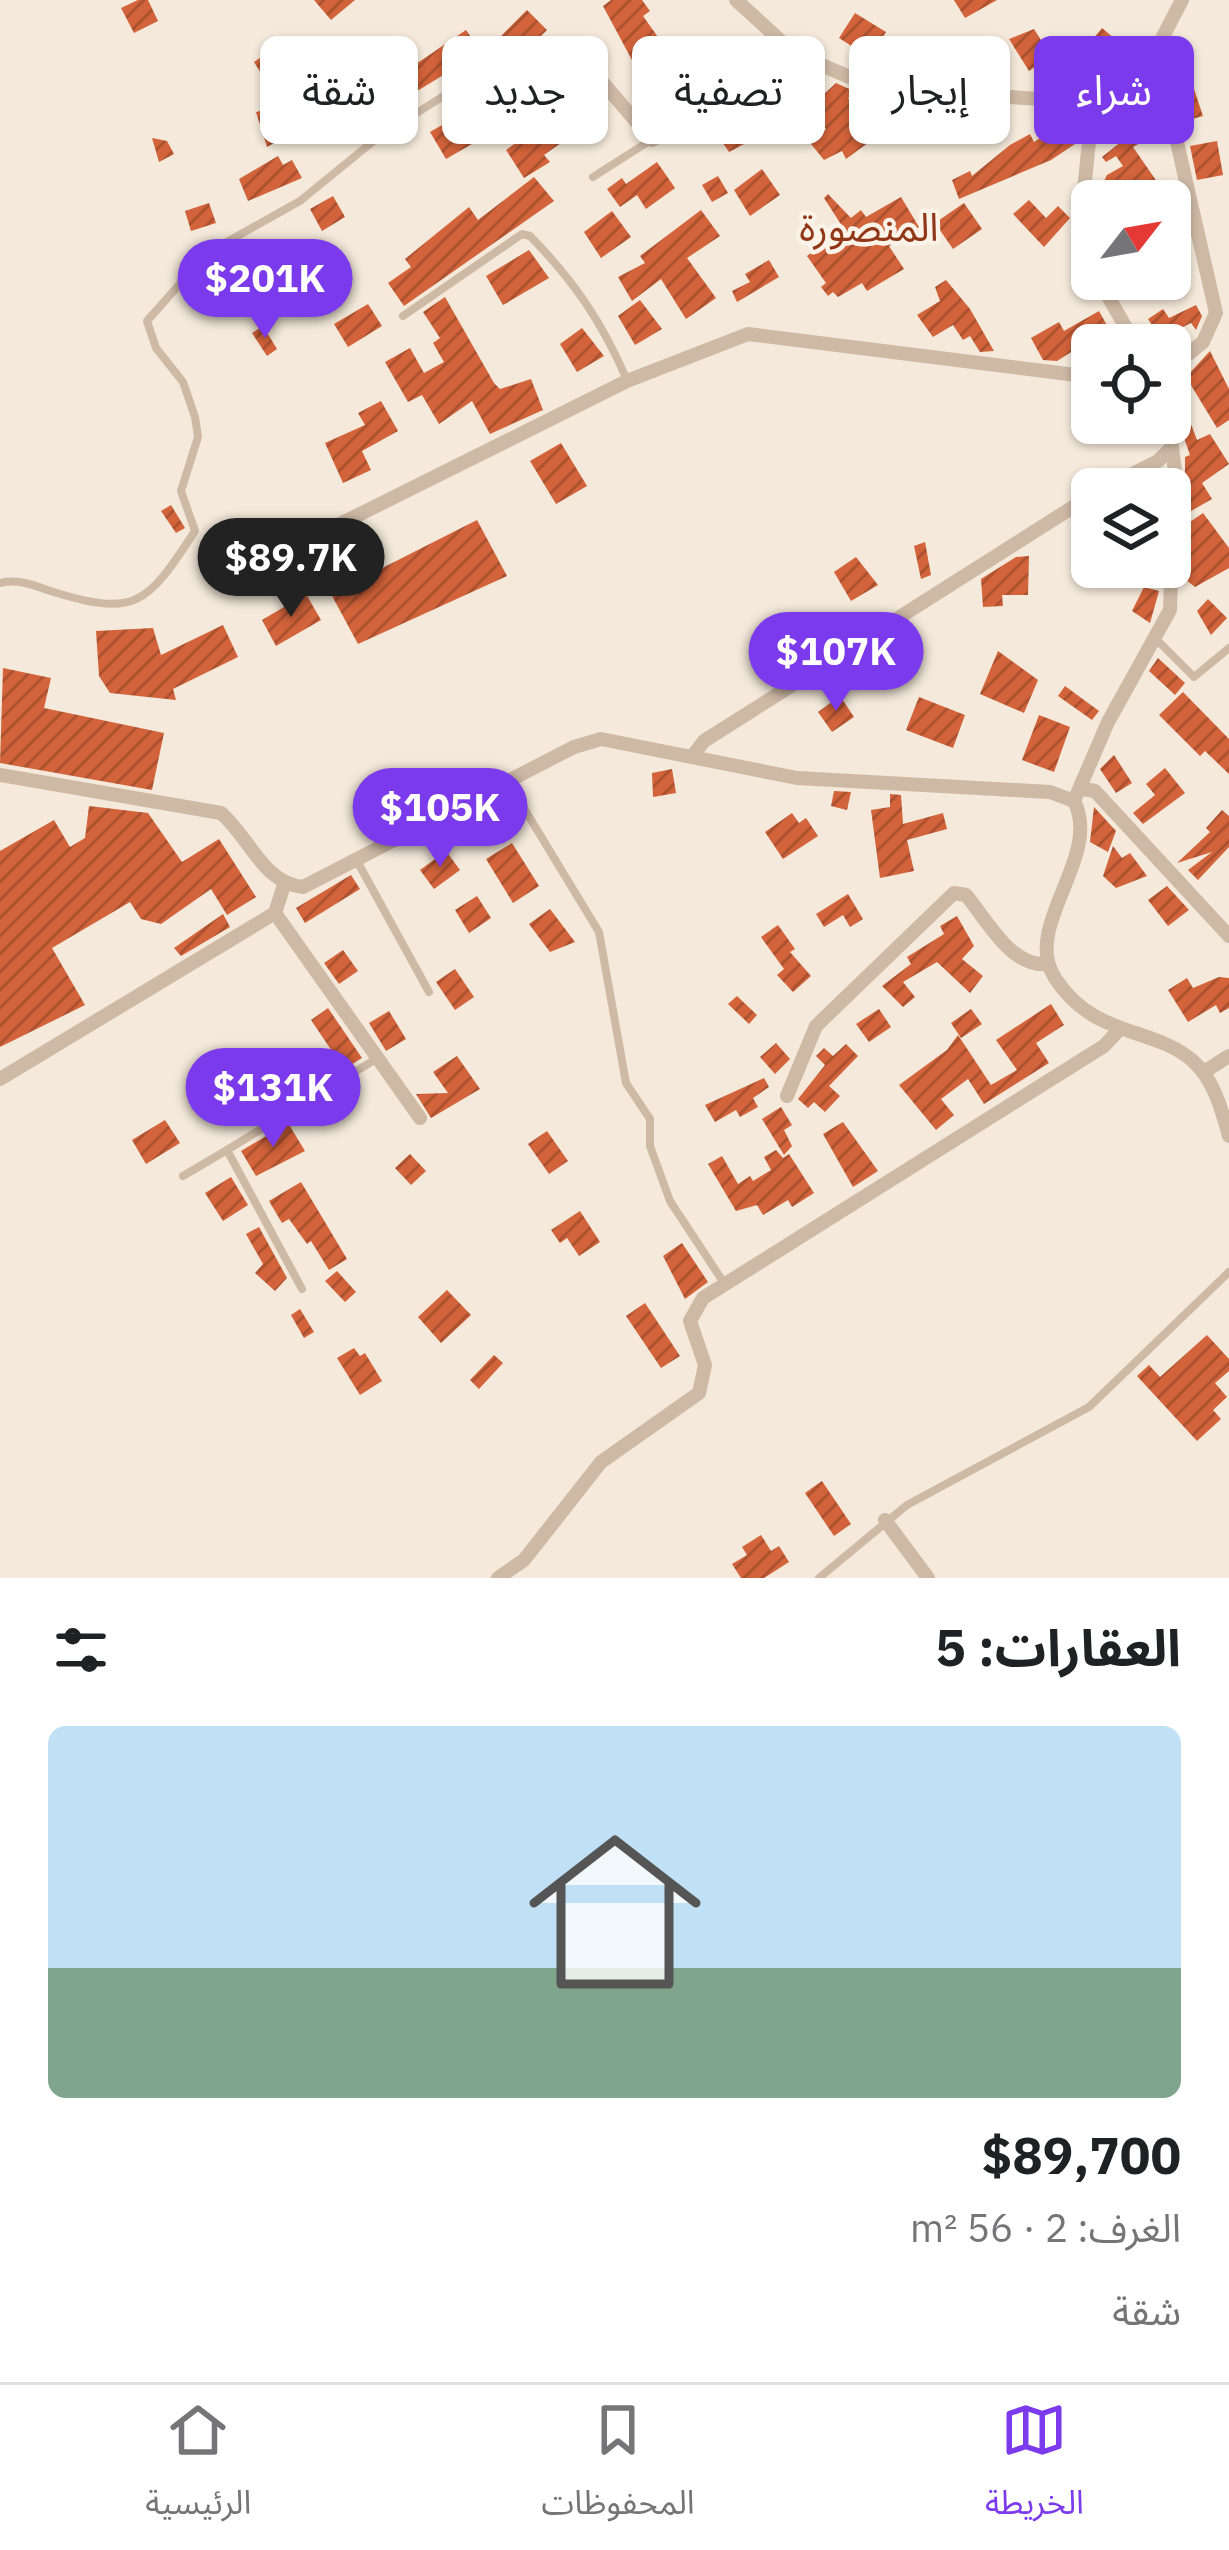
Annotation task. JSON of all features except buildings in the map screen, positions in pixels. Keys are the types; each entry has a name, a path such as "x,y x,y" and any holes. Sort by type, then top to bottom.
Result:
{"street":[{"path":"736,0 775,36"},
{"path":"1163,36 1182,0"},
{"path":"825,66 916,106 974,95 1034,99"},
{"path":"608,89 632,117"},
{"path":"1085,180 1089,144"},
{"path":"1177,144 1216,313 1203,341 1191,351"},
{"path":"302,544 627,382 748,334 1071,374"},
{"path":"1171,444 1175,471 1170,610 1108,722 1078,795 1078,833 1045,950 1048,964 1071,996 1118,1031 1178,1050 1204,1072 1229,1136"},
{"path":"1144,468 1171,448"},
{"path":"694,754 704,741 1071,508"},
{"path":"0,775 221,813 284,885 303,887 574,747 601,740 694,754 797,778 1078,795 1096,791 1229,936"},
{"path":"0,1079 275,913 284,885"},
{"path":"787,1096 816,1026 954,893 966,895 1016,956 1033,966 1048,964"},
{"path":"275,913 419,1118"},
{"path":"498,1578 524,1560 602,1462 699,1393 705,1365 690,1321 703,1298 1104,1046 1118,1031"},
{"path":"1204,1072 1229,1057"},
{"path":"885,1520 928,1578"}],"lane":[{"path":"0,583 29,584 104,605 139,602 154,591 195,531 181,491 198,437 183,382 156,348 147,321 207,253 300,201 376,139 442,97"},
{"path":"593,177 646,144"},
{"path":"404,316 522,233 580,287 603,324 627,382"},
{"path":"1157,640 1193,676 1229,648"},
{"path":"507,782 599,932 626,1083 650,1119 650,1146 670,1201 725,1284"},
{"path":"356,860 429,992"},
{"path":"183,1176 378,1058"},
{"path":"227,1150 302,1289"},
{"path":"819,1578 885,1520 1089,1407 1229,1272"}],"district":[{"name":"المنصورة","path":"869,227"}]}
